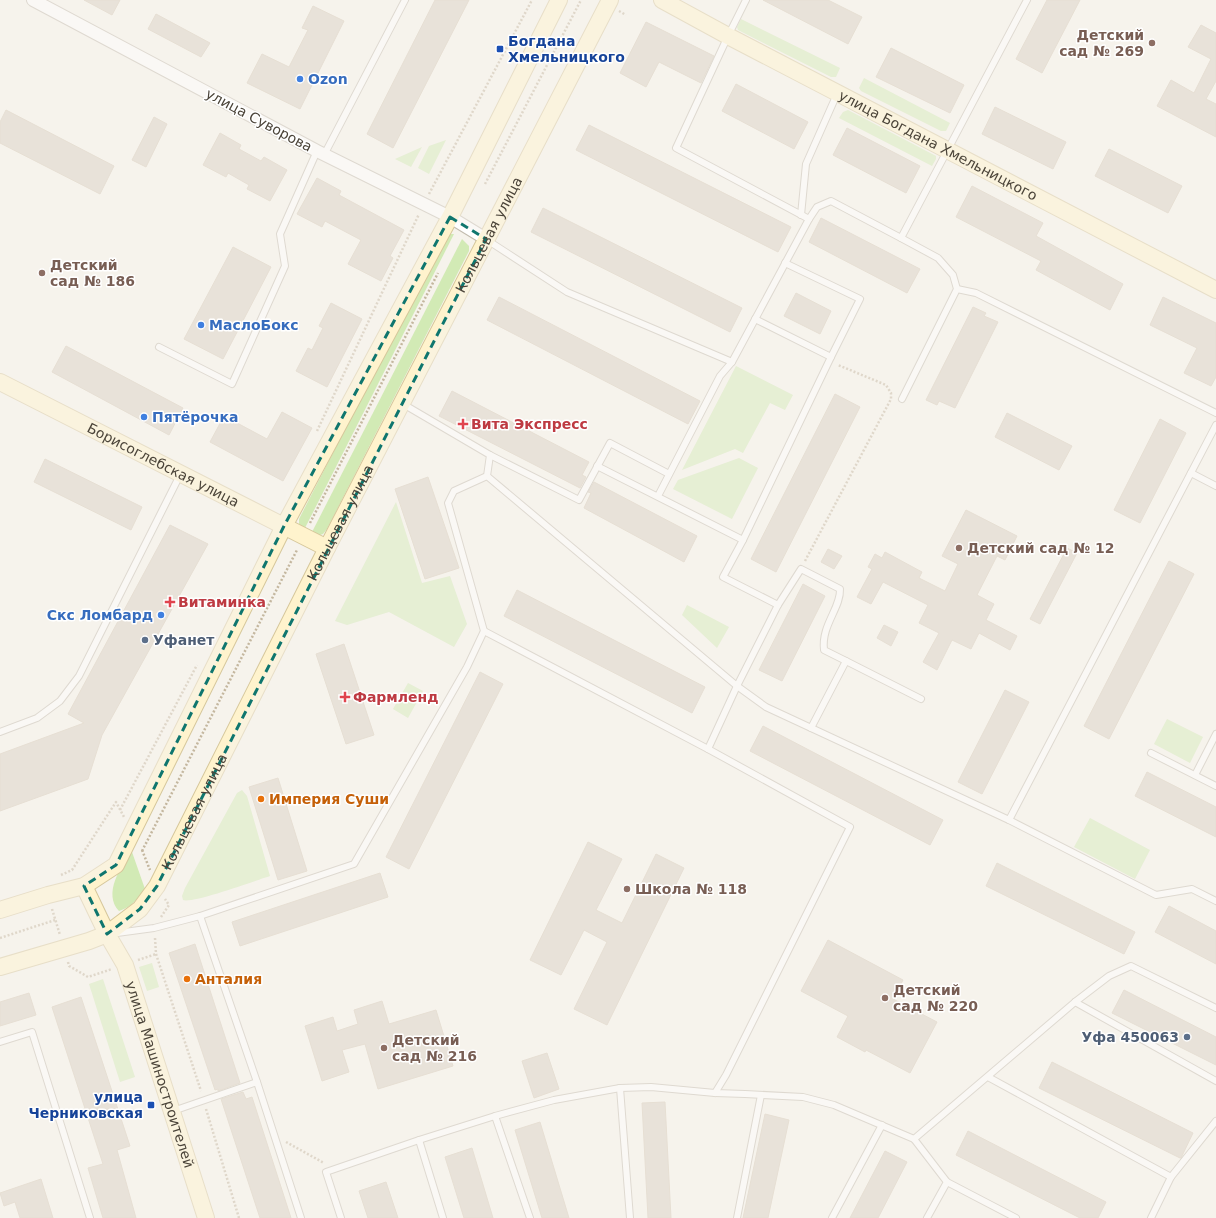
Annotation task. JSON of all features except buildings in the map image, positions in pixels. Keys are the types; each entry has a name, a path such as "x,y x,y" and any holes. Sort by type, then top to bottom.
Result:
{"main road":[{"path":"0,910 48,895 84,886 116,865 284,526 450,217 559,0"},
{"name":"Кольцевая улица","path":"0,968 89,941 107,934 140,909 157,886 402,403 610,0"},
{"name":"улица Богдана Хмельницкого","path":"662,0 728,36 1216,290"},
{"name":"Борисоглебская улица","path":"0,382 328,548"},
{"name":"улица Машиностроителей","path":"84,886 107,934 125,965 206,1218"}],"street":[{"name":"улица Суворова","path":"33,0 321,153 450,217 486,239"}],"lane":[{"path":"159,347 232,384 284,266 280,234 321,153 405,0"},
{"path":"746,0 676,148 809,219"},
{"path":"901,238 1027,0"},
{"path":"801,215 806,164 838,93"},
{"path":"658,496 720,376 732,362 809,219 817,207 831,201 938,258 953,275 956,289 902,399"},
{"path":"486,239 567,292 732,362"},
{"path":"778,605 723,577 743,540 860,299 785,263"},
{"path":"956,289 976,293 1216,413"},
{"path":"755,319 830,359"},
{"path":"402,403 490,455 579,500 610,443 669,474"},
{"path":"1009,820 1216,424"},
{"path":"487,476 490,455"},
{"path":"597,466 743,540"},
{"path":"0,732 37,718 60,701 79,676 182,473"},
{"path":"1190,473 1216,486"},
{"path":"107,934 154,928 200,916 354,864 467,667 484,632 448,503 454,491 487,476"},
{"path":"487,476 737,686 766,707 1009,820 1156,895 1192,889 1216,901"},
{"path":"708,750 737,686 778,605 801,569 840,589 840,595 827,625 823,640 824,650 921,699"},
{"path":"484,632 850,827 730,1068 715,1093"},
{"path":"811,728 846,661"},
{"path":"1195,775 1216,734"},
{"path":"1151,753 1216,786"},
{"path":"200,916 257,1082 301,1218"},
{"path":"914,1139 1075,1002 1109,976 1131,966 1216,1008"},
{"path":"1075,1002 1216,1081"},
{"path":"0,1042 32,1032 90,1218"},
{"path":"988,1077 1171,1177"},
{"path":"173,1111 257,1082"},
{"path":"341,1218 326,1172 419,1140 495,1116 554,1100 620,1088 651,1087 715,1093 803,1097 834,1105 914,1139 947,1182 1016,1218"},
{"path":"620,1088 630,1218"},
{"path":"737,1218 761,1095"},
{"path":"495,1116 530,1218"},
{"path":"1151,1218 1171,1177 1216,1121"},
{"path":"832,1218 882,1125"},
{"path":"419,1140 443,1218"},
{"path":"927,1218 947,1182"}],"path":[{"path":"315,435 424,204 532,0"},
{"path":"483,187 581,0"},
{"path":"142,851 441,268"},
{"path":"801,569 891,399 891,393 886,385 830,359"},
{"path":"120,810 200,659"},
{"path":"59,876 72,870 116,802 133,832 157,886 169,905 154,928 156,954 240,1218"},
{"path":"0,938 55,920"},
{"path":"274,1136 335,1169"}],"highlighted area":[{"path":"450,217 486,239 157,886 140,909 107,934 84,886 116,865 284,526"}],"green space":[{"path":"741,19 840,68 836,77 831,77 738,30 737,27"},
{"path":"864,78 950,123 946,131 941,131 861,91 859,88"},
{"path":"848,110 936,156 932,166 839,118 843,112"},
{"path":"446,140 429,174 418,168 429,146"},
{"path":"422,147 411,167 395,159"},
{"path":"450,234 454,234 304,530 299,524 299,519 443,239"},
{"path":"462,239 469,246 469,251 327,529 323,534 317,536 311,534"},
{"path":"736,366 793,395 785,410 770,403 743,453 735,449 682,470"},
{"path":"739,458 758,468 732,519 673,489 678,480"},
{"path":"396,502 422,583 450,576 467,624 454,647 389,612 347,625 335,621"},
{"path":"687,605 729,627 717,648 682,615"},
{"path":"408,683 423,691 408,718 393,709"},
{"path":"1167,719 1203,737 1190,763 1154,744"},
{"path":"242,790 247,796 270,876 211,895 183,900 182,896 185,888 237,793"},
{"path":"1090,818 1150,850 1135,879 1074,847"},
{"path":"132,852 145,889 131,905 119,911 114,904 113,889 118,873"},
{"path":"152,963 159,987 147,991 139,967"},
{"path":"103,979 135,1077 120,1082 89,984"}],"place":[{"name":"Детский сад № 269","path":"1152,43"},
{"name":"Богдана Хмельницкого","path":"500,49"},
{"name":"Ozon","path":"300,79"},
{"name":"Детский сад № 186","path":"42,273"},
{"name":"МаслоБокс","path":"201,325"},
{"name":"Пятёрочка","path":"144,417"},
{"name":"Вита Экспресс","path":"463,424"},
{"name":"Детский сад № 12","path":"959,548"},
{"name":"Витаминка","path":"170,602"},
{"name":"Скс Ломбард","path":"161,615"},
{"name":"Уфанет","path":"145,640"},
{"name":"Фармленд","path":"345,697"},
{"name":"Империя Суши","path":"261,799"},
{"name":"Школа № 118","path":"627,889"},
{"name":"Анталия","path":"187,979"},
{"name":"Детский сад № 220","path":"885,998"},
{"name":"Уфа 450063","path":"1187,1037"},
{"name":"Детский сад № 216","path":"384,1048"},
{"name":"улица Черниковская","path":"151,1105"}]}
